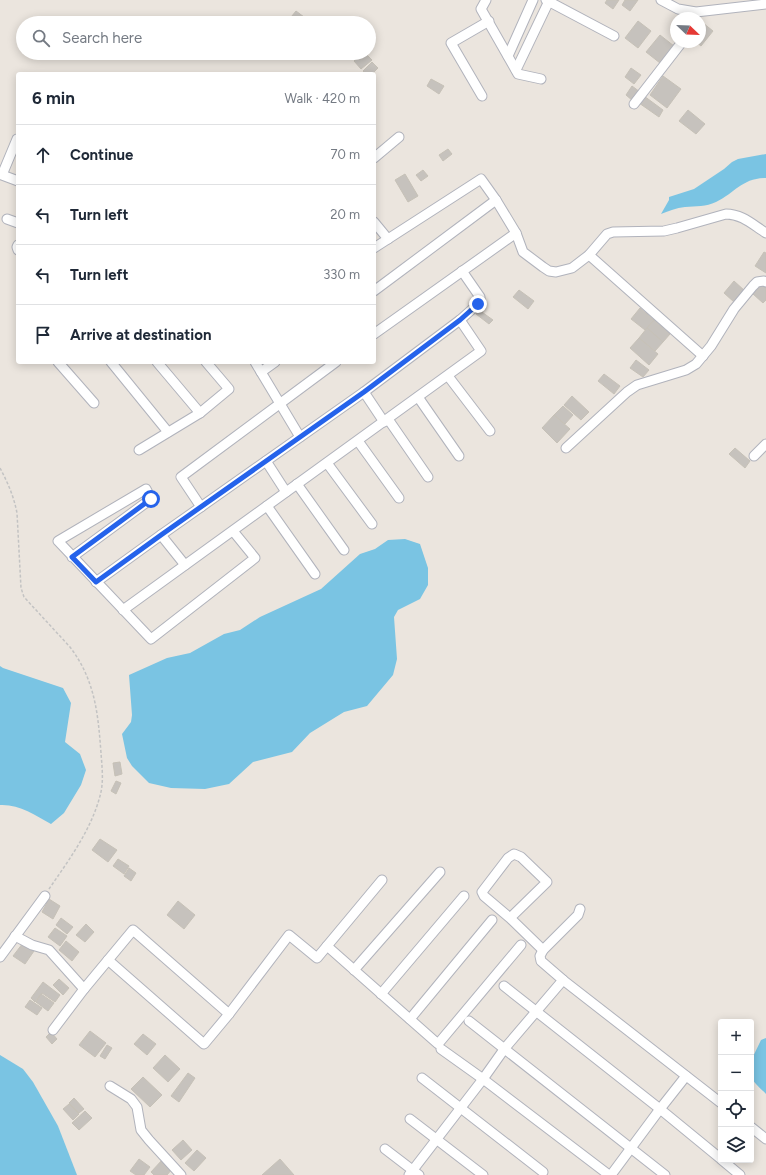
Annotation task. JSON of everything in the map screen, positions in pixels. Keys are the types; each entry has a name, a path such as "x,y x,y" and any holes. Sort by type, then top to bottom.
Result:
{"street":[{"path":"486,0 481,9 518,74 541,79"},
{"path":"508,56 534,0"},
{"path":"661,0 678,9 696,12"},
{"path":"516,70 547,1 614,36"},
{"path":"706,13 766,4"},
{"path":"482,96 451,43 488,21"},
{"path":"634,104 677,48"},
{"path":"376,156 399,137"},
{"path":"16,141 2,175 16,180"},
{"path":"376,247 481,179 516,233 523,252 549,271 556,272 572,268 589,255 607,234 613,232 664,231 726,214 734,214 742,217 766,232"},
{"path":"376,290 496,200"},
{"path":"7,219 16,222"},
{"path":"376,224 388,239"},
{"path":"376,333 516,233"},
{"path":"589,255 703,356"},
{"path":"96,582 364,392 460,320 478,304 480,299 462,271"},
{"path":"566,448 627,392 637,385 686,370 696,364 711,346 734,308 757,282 766,282"},
{"path":"123,610 481,351 460,320"},
{"path":"60,364 94,403"},
{"path":"113,364 168,432"},
{"path":"159,364 200,413"},
{"path":"139,450 200,413 229,389 209,364"},
{"path":"256,364 300,437"},
{"path":"261,372 273,364"},
{"path":"201,507 181,477 333,364"},
{"path":"448,376 490,431"},
{"path":"364,392 428,478"},
{"path":"418,397 459,456"},
{"path":"358,441 399,498"},
{"path":"754,456 766,444"},
{"path":"266,461 286,492"},
{"path":"328,463 372,524"},
{"path":"297,484 344,550"},
{"path":"72,557 151,499 146,489 58,541 72,557 152,639 255,558 233,531"},
{"path":"267,506 315,574"},
{"path":"161,535 185,565"},
{"path":"510,918 547,882 521,857 514,854 508,858 482,892 484,896 510,918 543,950"},
{"path":"354,970 440,872"},
{"path":"108,960 204,1044 230,1014 289,935 317,958 382,880"},
{"path":"0,957 45,896"},
{"path":"382,994 464,896"},
{"path":"580,909 576,917 543,950 540,956 541,961 563,980 718,1101"},
{"path":"410,1019 492,920"},
{"path":"53,1030 84,989 133,930 230,1014"},
{"path":"15,936 32,945 49,950 84,989"},
{"path":"327,946 438,1044 521,945"},
{"path":"385,1149 414,1174 437,1139 505,1048 563,980"},
{"path":"504,986 660,1109 718,1157"},
{"path":"469,1021 665,1175"},
{"path":"441,1049 610,1175 686,1076"},
{"path":"422,1078 543,1172"},
{"path":"110,1086 131,1099 137,1107 141,1130 181,1175"},
{"path":"410,1119 483,1175"},
{"path":"754,1129 766,1139"},
{"path":"725,1163 740,1175"}],"path":[{"path":"0,468 10,487 15,502 17,513 21,588 24,597 76,655 85,671 94,694 98,716 102,775 100,796 84,835 45,896"}],"water":[{"path":"766,154 766,178 751,180 712,204 679,208 661,214 669,200 669,197 694,189 738,159"},
{"path":"405,539 420,544 428,568 428,585 420,599 398,610 394,617 397,659 393,675 367,706 344,712 310,733 292,752 253,762 229,784 205,789 171,788 149,783 132,766 127,758 122,734 131,722 132,715 129,675 167,658 190,653 224,634 240,630 260,617 321,589 360,554 375,549 388,540"},
{"path":"0,666 63,688 71,703 65,742 80,754 86,770 81,785 64,813 51,824 20,808 0,805"},
{"path":"766,1038 766,1094 754,1081 754,1056 761,1040"},
{"path":"0,1055 23,1069 33,1082 58,1126 77,1175 0,1175"}],"building":[{"path":"607,0 619,0 613,9 605,3"},
{"path":"625,0 638,0 630,11 622,5"},
{"path":"296,11 303,16 292,16"},
{"path":"638,21 651,31 638,48 625,38"},
{"path":"706,25 713,31 706,40"},
{"path":"660,35 670,43 670,48 672,48 660,63 646,52"},
{"path":"355,60 372,60 361,69 354,61"},
{"path":"372,62 378,68 374,72 363,71"},
{"path":"631,68 641,75 634,84 625,77"},
{"path":"663,76 681,89 667,108 650,95"},
{"path":"431,79 444,86 439,94 427,86"},
{"path":"632,86 640,92 633,101 626,95"},
{"path":"644,96 663,110 659,117 639,103"},
{"path":"688,110 705,124 696,134 679,121"},
{"path":"448,149 452,154 443,161 439,155"},
{"path":"423,170 428,176 421,181 416,175"},
{"path":"405,174 418,196 408,202 395,180"},
{"path":"764,252 766,253 766,273 755,266"},
{"path":"734,281 745,291 734,302 724,293"},
{"path":"763,282 766,284 766,300 763,303 753,294"},
{"path":"519,290 534,301 528,309 513,297"},
{"path":"640,308 654,320 645,330 631,319"},
{"path":"479,310 493,320 489,324 476,314"},
{"path":"654,320 670,334 663,342 647,328"},
{"path":"647,328 663,342 655,351 639,338"},
{"path":"639,338 658,354 649,365 630,348"},
{"path":"636,360 649,370 643,377 630,368"},
{"path":"604,374 620,386 614,394 598,381"},
{"path":"572,396 589,412 581,420 564,405"},
{"path":"563,406 573,415 565,424 554,415"},
{"path":"554,415 570,429 557,443 542,428"},
{"path":"735,448 750,461 745,468 729,454"},
{"path":"120,762 122,774 115,776 113,763"},
{"path":"116,781 121,783 116,794 111,791"},
{"path":"100,839 117,850 108,862 92,850"},
{"path":"118,859 129,866 124,874 113,866"},
{"path":"129,868 136,873 131,881 124,876"},
{"path":"49,899 60,906 53,919 42,912"},
{"path":"178,901 195,915 184,929 167,915"},
{"path":"61,918 73,927 67,934 56,925"},
{"path":"86,924 94,932 85,942 76,935"},
{"path":"55,928 67,936 60,946 48,937"},
{"path":"66,941 79,952 72,961 59,950"},
{"path":"23,943 34,951 25,964 13,956"},
{"path":"59,979 69,988 63,995 53,985"},
{"path":"43,982 60,995 55,1002 42,993 35,1002 31,998"},
{"path":"41,994 54,1003 48,1011 36,1002"},
{"path":"30,1000 42,1008 37,1015 25,1007"},
{"path":"90,1031 106,1043 95,1057 79,1045"},
{"path":"51,1032 57,1039 52,1044 46,1037"},
{"path":"143,1034 156,1044 147,1055 134,1044"},
{"path":"107,1045 112,1048 105,1059 100,1056"},
{"path":"165,1055 180,1069 168,1082 153,1068"},
{"path":"188,1073 195,1078 179,1102 171,1096"},
{"path":"143,1077 162,1095 150,1107 131,1089"},
{"path":"74,1098 84,1109 79,1113 69,1103"},
{"path":"69,1104 79,1114 73,1120 63,1109"},
{"path":"85,1111 92,1118 79,1130 72,1123"},
{"path":"183,1140 192,1150 181,1160 172,1150"},
{"path":"197,1150 206,1158 194,1171 185,1163"},
{"path":"139,1159 150,1167 144,1175 136,1175 130,1171"},
{"path":"163,1159 173,1168 167,1175 154,1175 151,1172"},
{"path":"280,1159 294,1175 262,1175"}],"route":[{"path":"151,499 72,557 96,582 364,392 460,320 478,304"}]}
